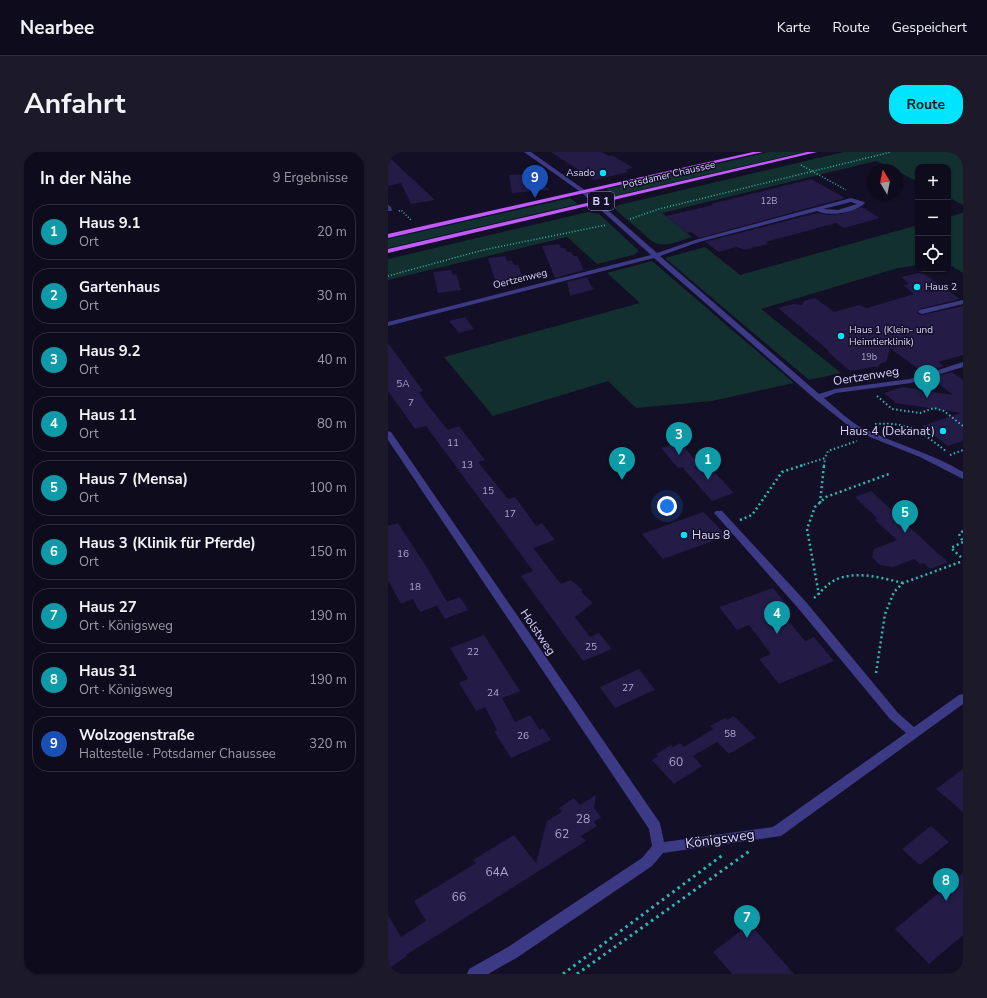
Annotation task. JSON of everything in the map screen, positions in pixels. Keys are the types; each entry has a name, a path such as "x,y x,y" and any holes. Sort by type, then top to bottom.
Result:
{"main road":[{"name":"Potsdamer Chaussee","path":"388,236 750,153 760,152"},
{"name":"Potsdamer Chaussee","path":"388,251 814,152"}],"street":[{"path":"527,152 584,192 656,255"},
{"name":"Oertzenweg","path":"388,324 656,255 697,241 817,209 851,200 862,203 833,213 824,213 817,209"},
{"name":"Oertzenweg","path":"656,255 658,259 818,397 856,427 873,436 923,455 963,476"},
{"path":"922,312 963,302"},
{"name":"Oertzenweg","path":"818,397 835,391 911,381 963,364"},
{"name":"Holstweg","path":"388,434 655,827 659,848"},
{"path":"719,513 802,606 894,716 914,733"},
{"name":"Königsweg","path":"659,848 776,832 963,698"},
{"path":"474,974 513,952 647,862 659,848"}],"path":[{"path":"624,220 659,209 891,152"},
{"path":"795,162 850,192"},
{"path":"392,209 401,210 414,224"},
{"path":"388,276 483,250 611,224"},
{"path":"866,387 892,409 920,413 934,408 944,411 963,426"},
{"path":"856,427 894,423 906,425 922,432 950,455"},
{"path":"820,503 825,458 828,451 873,436"},
{"path":"729,524 752,516 782,472 825,458"},
{"path":"819,595 807,529 815,507 826,497 889,474"},
{"path":"869,686 876,674 885,614 894,592 903,583 963,560 951,548 963,542 959,534 963,531"},
{"path":"802,606 819,595 835,580 850,576 875,577 903,583"},
{"path":"578,974 776,832"},
{"path":"563,974 720,855 727,852"}],"green space":[{"path":"769,152 804,152 615,196 606,189"},
{"path":"844,152 952,152 963,157 963,205 951,199 951,164 915,164 915,180 903,174 903,164 883,164 876,161 662,213 692,237 672,244 661,244 652,241 615,209 615,207"},
{"path":"570,198 578,204 388,248 388,239"},
{"path":"588,212 599,214 638,250 638,252 633,255 597,264 567,237 388,280 388,259"},
{"path":"963,213 963,273 951,266 951,216"},
{"path":"915,226 915,265 898,268 761,309 841,373 809,380 665,258 705,247 740,275"},
{"path":"652,261 794,383 712,401 636,408 608,381 493,416 444,357 640,303 607,273"}],"building":[{"path":"551,152 602,152 609,156 612,155 633,168 625,170 629,172 594,180"},
{"path":"388,157 435,200 411,204 401,183 388,186"},
{"path":"530,174 550,190 512,193 509,175"},
{"path":"811,179 845,198 699,238 691,232 687,233 666,216 713,205 711,204"},
{"path":"862,207 880,218 844,228 836,223 766,242 768,244 744,250 737,247 719,252 705,242 817,213 828,215 842,214"},
{"path":"559,244 561,248 565,248 567,252 571,252 574,256 577,256 584,270 555,278 542,246"},
{"path":"505,256 507,261 512,261 514,265 518,265 524,282 497,286 488,258"},
{"path":"451,270 453,275 456,274 461,290 438,293 433,272"},
{"name":"Haus 1 (Klein- und Heimtierklinik)","path":"919,273 924,274 960,299 919,309 917,313 922,315 963,306 963,355 938,362 944,366 924,373 890,348 886,362 880,364 878,367 850,371 828,352 829,351 778,308 793,304 802,305 804,301 815,298 834,312 859,305 867,308 914,294 903,285 909,284 901,277"},
{"path":"587,277 591,286 595,289 570,296 567,282"},
{"path":"465,317 474,329 459,333 449,321"},
{"path":"388,343 423,391 419,392 426,403 448,430 459,426 485,460 478,462 508,499 515,497 536,526 542,523 555,540 533,548 561,584 571,580 583,590 581,592 593,603 575,617 590,637 599,633 612,649 583,661 521,576 533,571 426,426 415,429 388,391"},
{"path":"952,372 963,380 963,441 948,446 922,426 961,413 896,403 884,393 903,387 953,395 931,378"},
{"path":"680,442 697,462 703,460 734,493 712,501 682,467 678,468 661,448"},
{"path":"871,491 948,562 930,569 924,563 920,564 914,559 893,567 880,565 872,557 874,549 897,540 875,520 878,519 855,497"},
{"name":"Haus 8","path":"703,512 727,536 663,559 642,534"},
{"path":"398,523 447,602 420,612 413,599 401,604 388,580 388,526"},
{"path":"773,588 791,610 782,613 805,641 814,637 834,661 779,684 759,659 771,654 749,625 737,630 719,607"},
{"path":"460,597 468,610 445,619 437,606"},
{"path":"484,635 520,691 502,698 515,722 530,715 540,730 543,728 551,740 511,758 494,731 497,730 485,707 476,711 459,683 468,679 450,648"},
{"path":"639,669 655,690 615,708 600,687"},
{"path":"734,716 756,738 729,754 717,742 693,756 702,766 674,784 652,760 658,756 656,754 671,745 673,747 680,743 684,747 713,729 710,726 725,718 727,720"},
{"path":"963,769 963,812 936,789"},
{"path":"596,795 594,808 601,817 594,822 597,826 581,836 586,841 406,955 407,956 388,969 388,915 401,937 426,921 414,901 476,863 473,860 514,835 536,863 547,821 562,812 559,808 574,798 580,805"},
{"path":"931,826 949,842 920,865 902,849"},
{"path":"963,873 963,935 929,964 895,929"},
{"path":"750,924 794,974 732,974 713,952"}],"place":[{"name":"Asado","path":"603,173"},
{"name":"Wolzogenstraße","path":"535,198"},
{"name":"Haus 2","path":"917,287"},
{"name":"Haus 1 (Klein- und Heimtierklinik)","path":"841,336"},
{"name":"Haus 3 (Klinik für Pferde)","path":"927,398"},
{"name":"Haus 4 (Dekanat)","path":"943,431"},
{"name":"Haus 9.2","path":"679,455"},
{"name":"Gartenhaus","path":"622,480"},
{"name":"Haus 9.1","path":"708,480"},
{"name":"Haus 7 (Mensa)","path":"905,533"},
{"name":"Haus 8","path":"684,535"},
{"name":"Haus 11","path":"777,634"},
{"name":"Haus 31","path":"946,901"},
{"name":"Haus 27","path":"747,938"}]}
